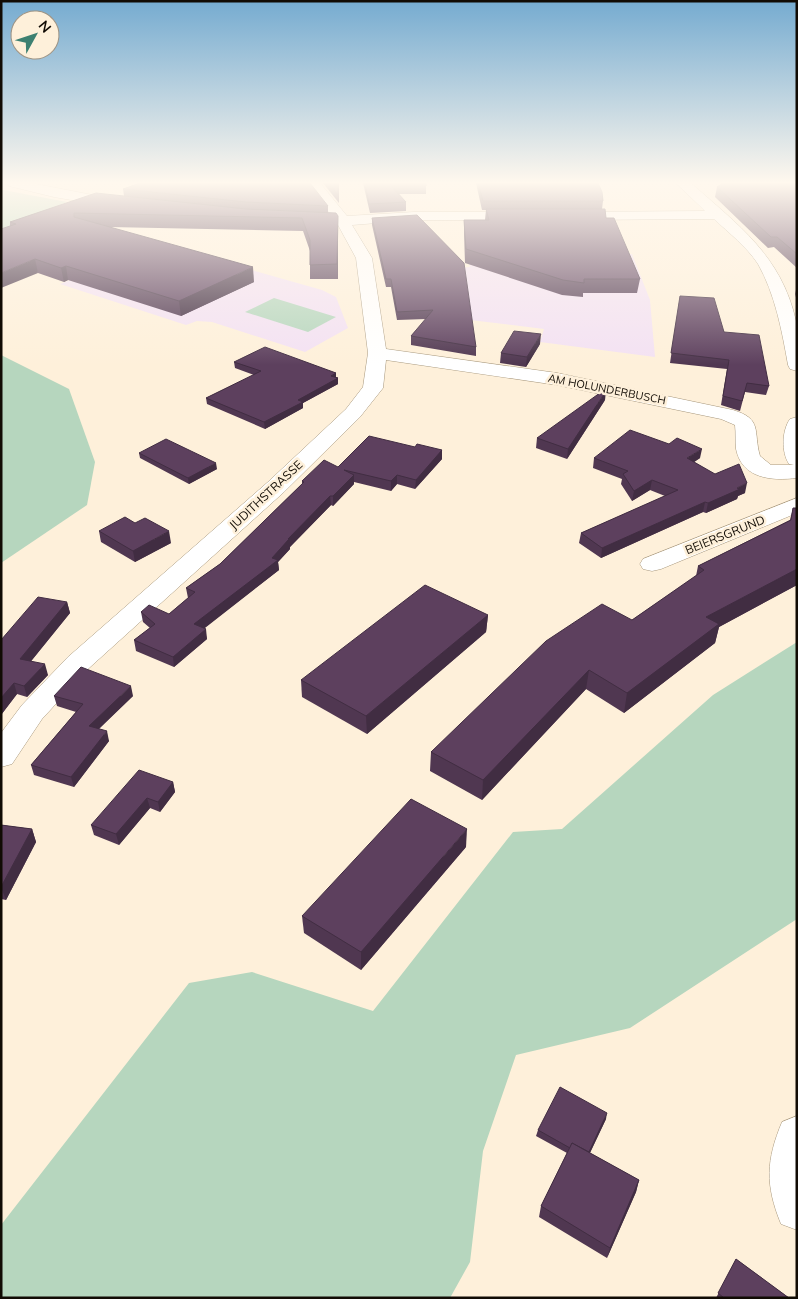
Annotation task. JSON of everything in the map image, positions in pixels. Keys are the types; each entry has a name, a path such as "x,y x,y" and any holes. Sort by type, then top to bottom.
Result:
{"street":[{"name":"JUDITHSTRASSE","path":"1,756 32,712 78,663 269,493 353,413 373,388 377,353 364,258 355,244"},
{"path":"749,244 765,263 776,286 790,328 797,365"},
{"name":"AM HOLUNDERBUSCH","path":"377,353 557,380 726,414 741,420 746,427 749,459 754,466 771,473 797,470"},
{"path":"797,423 794,451 797,459"},
{"name":"BEIERSGRUND","path":"652,564 797,505"},
{"path":"797,1136 792,1148 791,1192 797,1208"}],"shaded area":[{"path":"160,244 322,290 336,297 348,328 305,352 212,322 197,321 186,325 60,284"},
{"path":"466,252 632,254 650,300 655,357 540,342 544,329 470,320 458,268 470,267"}],"green space":[{"path":"274,298 336,317 308,332 245,312"},
{"path":"1,355 69,389 95,462 87,505 1,563"},
{"path":"797,642 797,919 630,1028 516,1055 483,1151 470,1262 450,1298 1,1298 1,1225 189,983 252,972 373,1011 513,832 562,829 713,695"}],"building":[{"path":"1,244 169,244 253,267 179,301 66,266 61,268 35,259 1,273"},
{"path":"310,244 337,244 337,264 310,265"},
{"path":"378,244 445,244 464,263 476,347 411,336 433,310 397,312 391,279 386,279"},
{"path":"466,244 625,244 640,279 584,279 584,283 563,280 466,249"},
{"path":"785,244 797,244 797,254"},
{"path":"680,296 714,298 724,332 759,335 769,386 747,383 742,401 723,396 729,360 671,353"},
{"path":"514,331 541,334 527,357 501,353"},
{"path":"265,347 336,373 331,376 338,378 298,400 303,402 264,422 206,398 261,371 234,362"},
{"path":"604,390 606,391 568,449 537,438"},
{"path":"630,430 669,444 677,438 702,449 687,458 715,474 739,464 747,483 737,488 740,489 708,503 705,502 602,548 581,533 678,490 652,480 634,491 623,474 628,471 594,458"},
{"path":"369,436 415,447 417,444 442,450 416,480 397,475 391,481 344,470 354,475 333,496 330,496 288,539 272,558 278,560 194,624 206,629 173,657 134,640 155,624 141,612 149,605 169,614 195,592 186,588 220,564 324,460 338,467"},
{"path":"166,439 216,463 188,478 139,453"},
{"path":"793,508 797,508 797,569 706,617 719,624 627,693 589,670 483,780 431,752 546,641 602,604 632,620 704,570 698,566 791,520"},
{"path":"125,517 135,523 145,518 169,531 133,551 99,531"},
{"path":"425,585 488,615 366,716 301,680"},
{"path":"38,597 67,602 20,659 45,664 24,686 14,683 1,698 1,640"},
{"path":"81,667 131,686 89,726 107,731 71,777 31,765 83,704 54,696"},
{"path":"139,770 173,782 158,802 147,798 116,834 91,825"},
{"path":"411,799 467,829 361,952 302,916"},
{"path":"1,825 32,829 1,887"},
{"path":"560,1087 607,1113 589,1152 572,1143 570,1148 538,1130"},
{"path":"572,1143 639,1180 610,1248 541,1206"},
{"path":"736,1259 789,1298 724,1298 718,1293"}]}
